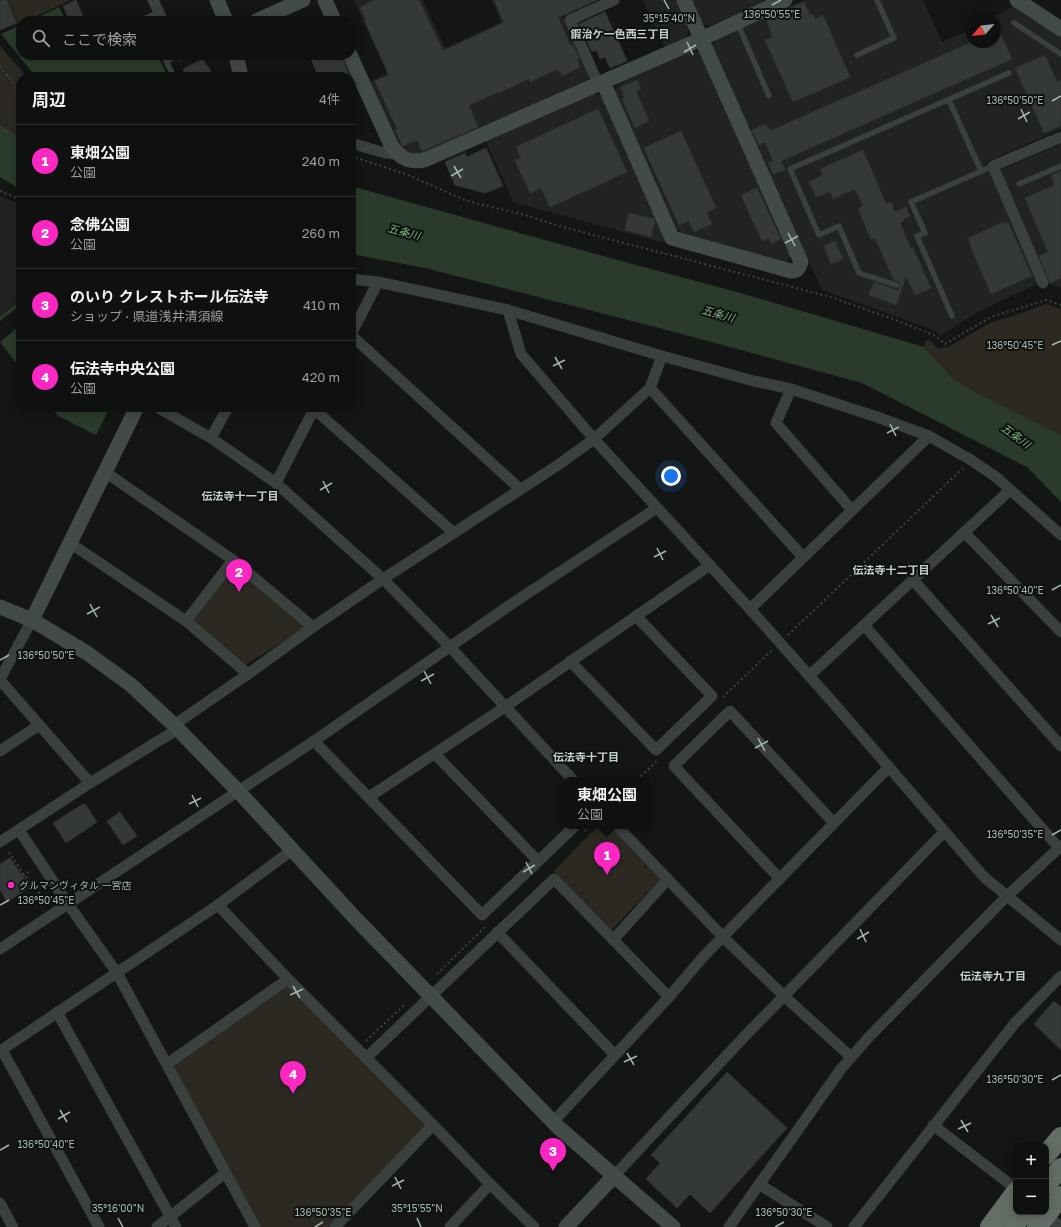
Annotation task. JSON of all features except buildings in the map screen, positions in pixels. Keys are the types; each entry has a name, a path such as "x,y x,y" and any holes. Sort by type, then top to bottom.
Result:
{"highway":[{"path":"1049,1151 1061,1137"},
{"path":"1040,1218 1054,1177 1061,1149"},
{"path":"990,1227 1013,1196"},
{"path":"1040,1218 1061,1196"},
{"path":"1000,1227 1013,1210"},
{"path":"1013,1227 1022,1215"}],"street":[{"path":"154,0 161,16"},
{"path":"217,0 224,16"},
{"path":"267,16 303,0"},
{"path":"325,0 332,16"},
{"path":"614,0 570,20 672,238 791,271 796,271 801,262 684,0"},
{"path":"352,60 391,145 397,154 403,158 417,162 427,160 701,39 785,0"},
{"path":"1017,0 1061,29"},
{"path":"237,60 239,72"},
{"path":"1042,283 993,166 1061,137"},
{"path":"356,144 385,153 397,154"},
{"path":"356,280 378,282 508,310 662,356 754,381 792,389 877,417 929,436 971,460 996,477 1061,535"},
{"path":"356,324 378,282"},
{"path":"508,310 521,354 594,439 780,642 984,877 1061,940"},
{"path":"356,339 520,489"},
{"path":"0,842 176,727 248,674 383,579 558,465 594,439 650,388 662,356"},
{"path":"650,388 803,557"},
{"path":"792,389 776,423 852,510"},
{"path":"90,783 0,680 32,620 135,412"},
{"path":"166,412 211,438 276,483 383,579 450,648 570,777"},
{"path":"211,438 225,412"},
{"path":"276,483 313,412"},
{"path":"319,412 454,533"},
{"path":"750,609 929,436"},
{"path":"105,472 233,560 314,627"},
{"path":"809,676 1010,490"},
{"path":"0,949 314,741 513,603 657,508"},
{"path":"964,532 1061,632"},
{"path":"70,543 186,621 248,674"},
{"path":"186,621 233,560"},
{"path":"369,797 435,754 710,565"},
{"path":"913,580 1061,746"},
{"path":"0,607 32,620 87,653 131,685 176,727 238,791 356,919 553,1122 673,1227"},
{"path":"570,661 656,750 712,696 636,616"},
{"path":"729,1227 851,1057 1007,896 1060,847 864,625"},
{"path":"780,878 674,766 730,711 834,823"},
{"path":"0,751 39,725"},
{"path":"314,741 482,915 538,861 580,829"},
{"path":"435,754 538,861"},
{"path":"553,1122 669,997 703,958 889,767"},
{"path":"620,829 723,937 784,996 851,1057"},
{"path":"19,830 68,904 117,973 255,1227"},
{"path":"566,1227 743,1038 944,832"},
{"path":"99,1227 1,1050 218,905 292,850"},
{"path":"366,1058 427,992 497,932 554,879 669,997"},
{"path":"613,940 668,879"},
{"path":"218,905 288,979 534,1227"},
{"path":"497,932 615,1055"},
{"path":"854,1227 1015,1023 1061,976"},
{"path":"167,1064 288,979"},
{"path":"57,1012 176,1227"},
{"path":"334,1227 433,1125"},
{"path":"933,1125 1013,1187"},
{"path":"157,1227 225,1173"},
{"path":"450,1227 490,1184"},
{"path":"760,1184 827,1227"},
{"path":"0,1203 13,1227"},
{"path":"1040,1218 1061,1227"}],"lane":[{"path":"857,55 894,38 877,0"},
{"path":"737,22 769,96"},
{"path":"1014,22 1061,54"},
{"path":"168,60 166,61 172,72"},
{"path":"896,285 859,273 839,226 819,235 790,170 1009,73"},
{"path":"949,100 981,172"},
{"path":"952,316 917,236 925,232 911,202 993,166"},
{"path":"1019,184 1061,166"}],"path":[{"path":"0,66 16,86"},
{"path":"0,191 16,198"},
{"path":"721,699 971,460"},
{"path":"641,777 658,760"},
{"path":"9,852 24,875 35,886 48,907"},
{"path":"427,992 489,923"},
{"path":"357,1049 406,1003"}],"shaded area":[{"path":"8,0 71,0 37,16 16,16 16,17"},
{"path":"354,0 423,0 445,48 501,22 492,0 599,0 563,17 590,76 587,81 422,155 407,152 398,144 369,82 387,73"},
{"path":"643,0 676,0 689,30 686,38 665,48"},
{"path":"691,0 769,0 709,26 701,23"},
{"path":"804,0 923,0 942,42 965,32 965,48 1001,48 1001,13 1015,5 1061,36 1061,129 986,162 1039,283 978,312 941,335 931,329 822,290 712,47 717,38"},
{"path":"0,46 23,72 16,72 16,134 0,125"},
{"path":"691,50 700,52 791,256 786,263 682,233 675,228 615,92 619,84"},
{"path":"594,93 602,97 668,244 513,202 486,141"},
{"path":"1061,144 1061,288 1047,283 1000,175 1003,169"},
{"path":"0,196 16,203 16,303 0,316"},
{"path":"1046,304 1061,309 1061,435 979,394 953,379 924,347 925,341 929,340 939,349 948,347 992,322"},
{"path":"234,565 306,627 245,665 191,619"},
{"path":"595,829 612,829 660,879 611,931 554,871"},
{"path":"288,979 433,1125 334,1227 255,1227 167,1064"}],"water":[{"path":"59,7 64,16 40,16"},
{"path":"16,27 16,52 1,34"},
{"path":"22,60 160,60 166,72 32,72"},
{"path":"0,125 16,134 16,187 0,177"},
{"name":"五条川","path":"356,187 737,292 924,347 953,379 979,394 1061,435 1061,502 1027,467 862,383 667,330 425,268 356,255"},
{"path":"16,329 16,363 0,342"},
{"path":"55,412 108,412 96,435 58,416"}],"waterway":[{"path":"0,319 16,306"}],"place":[{"name":"念佛公園","path":"239,592"},
{"name":"東畑公園","path":"607,875"},
{"name":"グルマンヴィタル 一宮店","path":"11,885"},
{"name":"伝法寺中央公園","path":"293,1094"},
{"name":"のいり クレストホール伝法寺","path":"553,1171"}],"district":[{"name":"鍜治ケ一色西三丁目","path":"620,34"},
{"name":"伝法寺十一丁目","path":"240,496"},
{"name":"伝法寺十二丁目","path":"891,570"},
{"name":"伝法寺十丁目","path":"586,757"},
{"name":"伝法寺九丁目","path":"993,976"}]}
